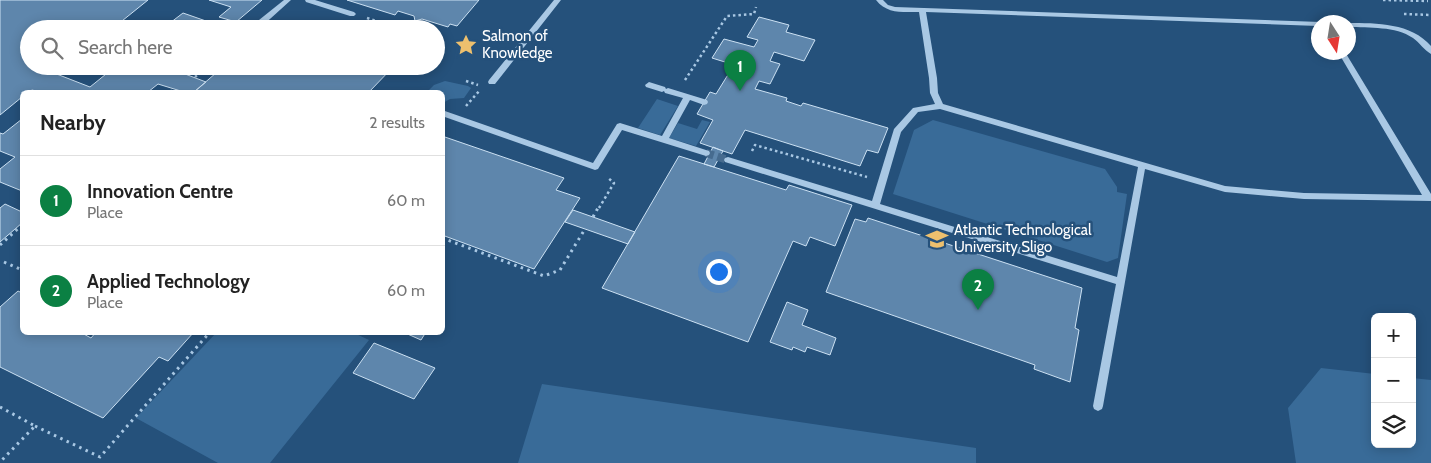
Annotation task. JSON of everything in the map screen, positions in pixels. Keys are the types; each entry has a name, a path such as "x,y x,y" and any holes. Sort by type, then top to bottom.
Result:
{"street":[{"path":"264,20 288,0"},
{"path":"308,0 352,14"},
{"path":"492,82 558,0"},
{"path":"879,0 886,7 922,10 1311,24"},
{"path":"922,10 934,93 940,106"},
{"path":"1356,25 1394,27 1419,39 1431,50"},
{"path":"875,206 898,131 916,110 940,106 1225,189 1304,196 1429,198 1346,60"},
{"path":"649,85 704,102"},
{"path":"664,140 688,97"},
{"path":"445,114 595,167 620,126 706,153"},
{"path":"728,160 1121,282"},
{"path":"1098,406 1142,165"}],"path":[{"path":"1383,0 1427,1 1431,6"},
{"path":"677,94 727,16 754,14 756,7"},
{"path":"195,78 198,75"},
{"path":"456,118 476,94 492,82"},
{"path":"745,166 755,145 882,181"},
{"path":"593,217 614,183 595,167"},
{"path":"0,245 20,227"},
{"path":"445,239 544,276 560,270 585,229"},
{"path":"4,262 20,269"},
{"path":"0,407 100,457 207,335"},
{"path":"0,462 35,426"}],"shaded area":[{"path":"445,81 471,88 464,98 450,99 445,102 445,90 429,90 434,85"},
{"path":"657,99 678,106 660,135 638,128"},
{"path":"702,120 710,122 696,146 669,138 678,123 697,129"},
{"path":"933,120 1105,169 1117,187 1117,192 1127,194 1118,258 1107,262 893,194 914,130"},
{"path":"214,335 358,335 369,340 270,463 218,463 136,418"},
{"path":"1321,368 1371,374 1371,448 1416,448 1416,378 1431,380 1431,463 1296,463 1288,408"},
{"path":"542,384 976,448 976,463 518,463"}],"building":[{"path":"0,0 148,0 123,20 20,20 20,75 59,75 90,87 105,75 188,75 206,82 196,90 178,90 158,84 150,90 20,90 20,99 0,115"},
{"path":"209,0 262,0 238,20 219,17 231,7"},
{"path":"347,0 479,0 457,26 450,24 448,27 445,26 445,20 415,20 414,16 398,11 395,15"},
{"path":"183,13 203,20 174,20"},
{"path":"759,17 789,25 786,32 815,40 804,61 774,52 770,61 780,64 770,84 759,81 755,89 787,98 786,101 801,106 803,103 888,128 878,153 867,150 860,166 745,130 732,154 700,143 713,120 697,114 710,92 716,94 729,73 737,75 741,67 712,58 724,39 754,47 758,40 747,37"},
{"path":"214,75 385,75 371,90 196,90"},
{"path":"20,121 20,190 0,182 0,169 15,157 0,151 0,133 3,134"},
{"path":"445,137 564,178 556,190 580,198 534,269 445,236"},
{"path":"713,147 723,151 714,167 704,164"},
{"path":"679,156 786,190 789,185 852,205 835,246 810,237 806,246 793,241 748,342 602,288"},
{"path":"5,204 20,211 20,225 0,242 0,208"},
{"path":"573,210 635,232 628,244 565,222"},
{"path":"868,218 1082,288 1075,328 1079,330 1070,382 1034,369 1035,365 826,292 855,219 866,222"},
{"path":"18,291 20,292 20,335 86,335 91,338 94,335 191,335 168,361 159,357 103,418 0,367 0,307"},
{"path":"787,302 808,310 802,325 836,338 830,355 807,347 805,352 793,347 792,350 770,342"},
{"path":"410,335 424,335 421,340"},
{"path":"374,343 435,368 414,399 353,373"}],"tunnel":[{"path":"706,153 728,160"}],"place":[{"name":"Salmon of Knowledge","path":"466,45"},
{"name":"Innovation Centre","path":"740,91"},
{"name":"Atlantic Technological University Sligo","path":"937,239"},
{"name":"Applied Technology","path":"978,310"}]}
